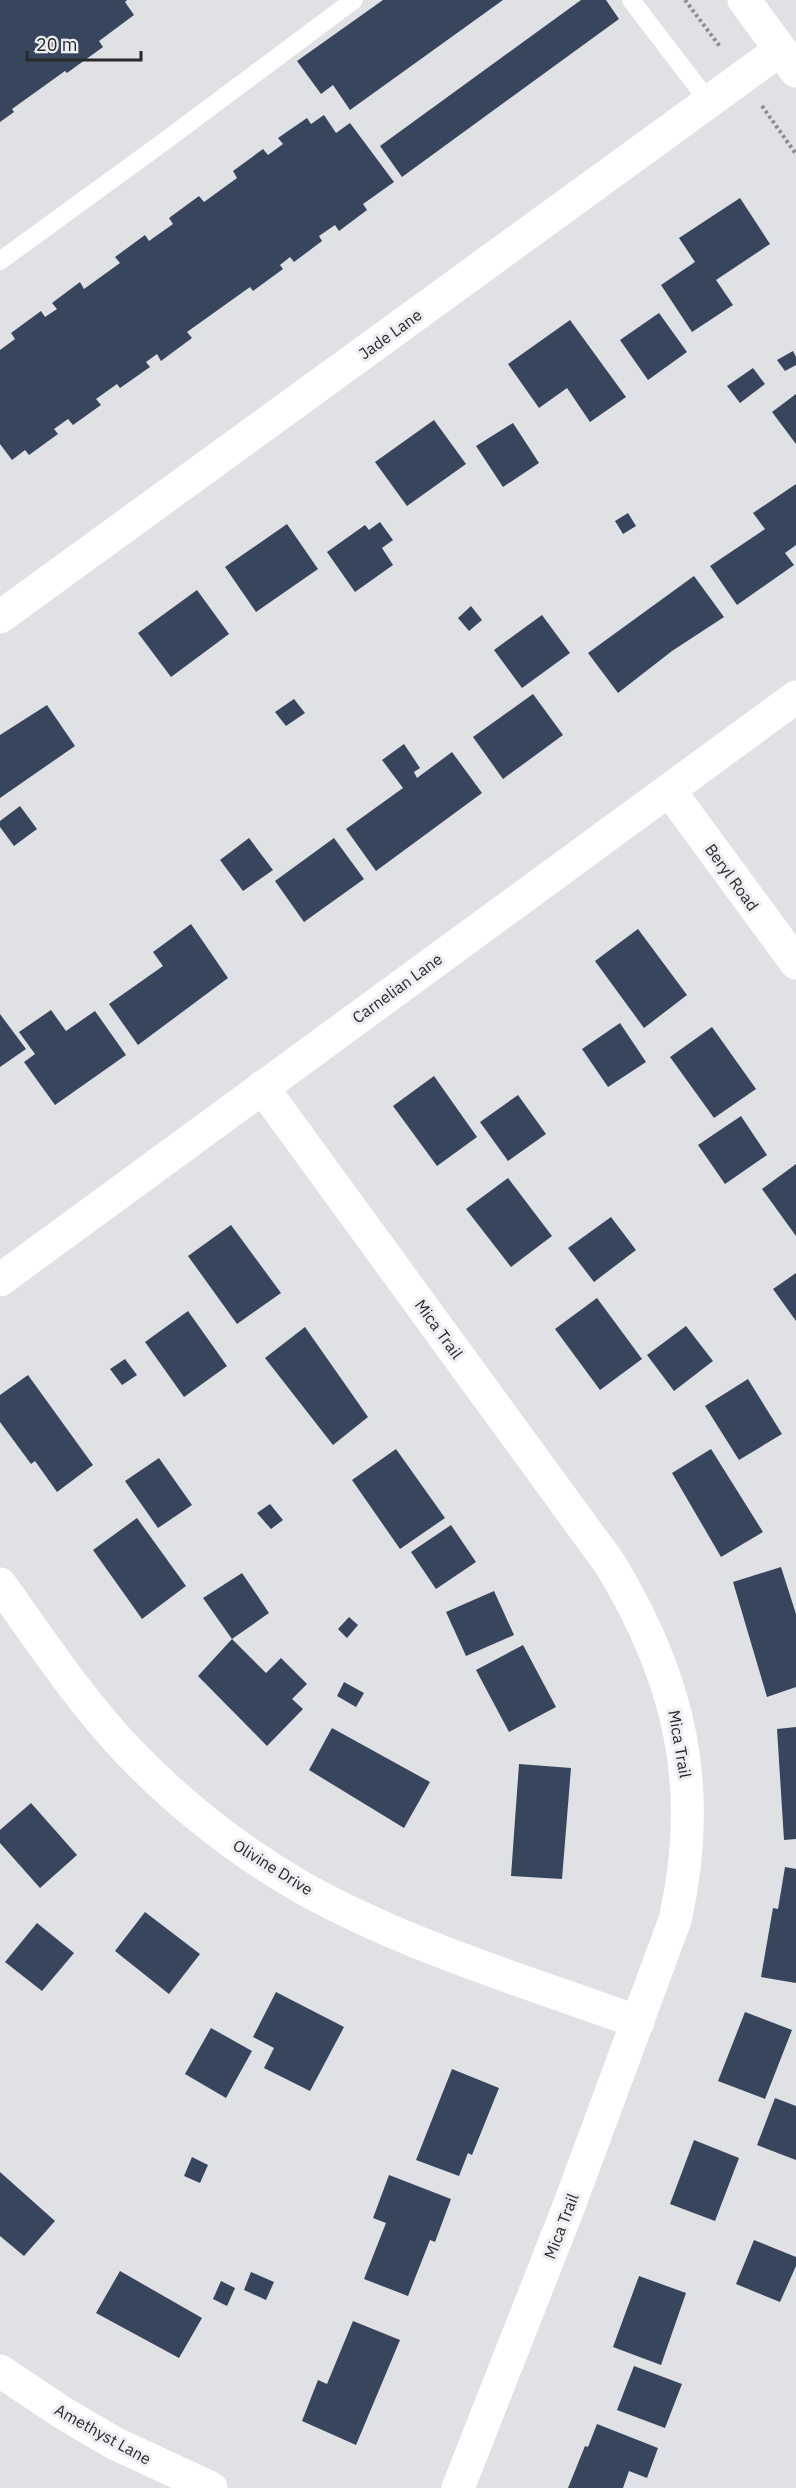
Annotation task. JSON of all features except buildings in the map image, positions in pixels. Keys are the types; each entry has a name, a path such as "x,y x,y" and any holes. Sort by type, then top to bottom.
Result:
{"street":[{"path":"744,0 788,61"},
{"name":"Jade Lane","path":"0,617 709,102 788,61"},
{"name":"Carnelian Lane","path":"0,1280 796,697"},
{"name":"Beryl Road","path":"669,790 796,963"},
{"name":"Mica Trail","path":"262,1087 610,1564 641,1619 657,1656 669,1690 684,1754 687,1782 686,1852 682,1889 675,1920 565,2217 458,2488"},
{"name":"Olivine Drive","path":"0,1584 76,1688 130,1754 190,1809 239,1847 304,1888 382,1926 468,1961 638,2022"},
{"name":"Amethyst Lane","path":"0,2371 54,2408 114,2443 211,2488"}],"lane":[{"path":"0,261 354,0"},
{"path":"631,0 709,102"}]}
